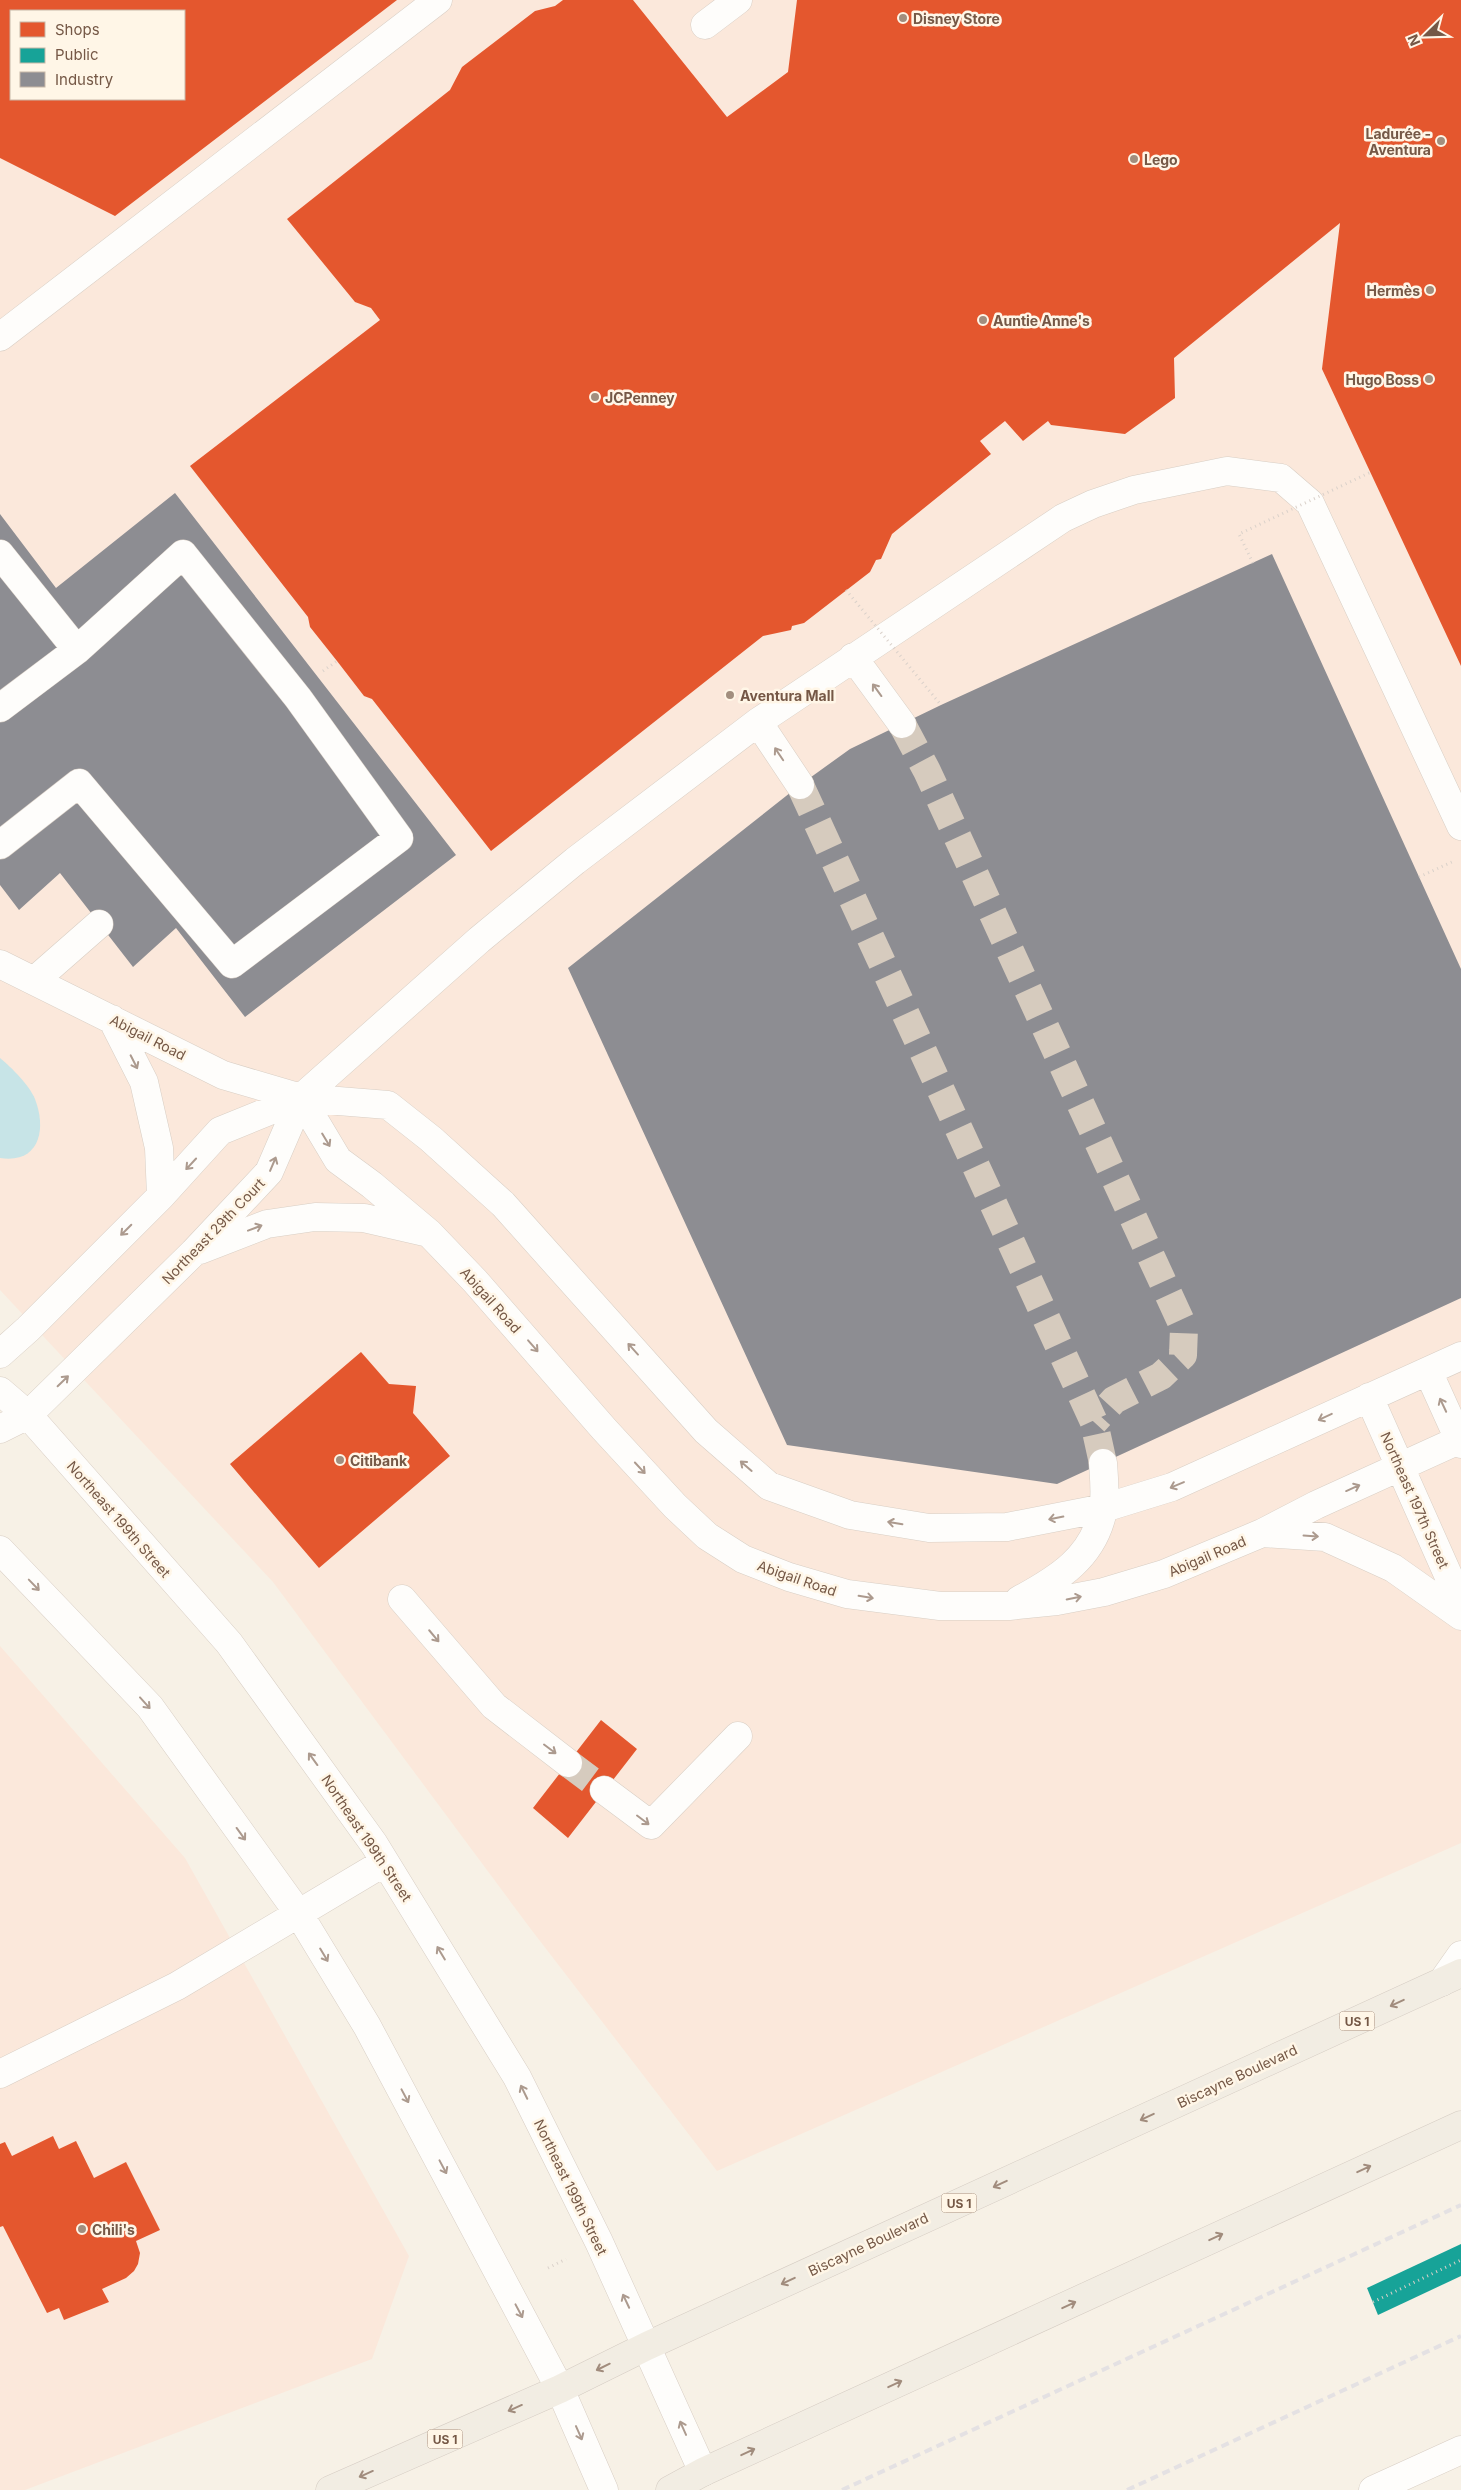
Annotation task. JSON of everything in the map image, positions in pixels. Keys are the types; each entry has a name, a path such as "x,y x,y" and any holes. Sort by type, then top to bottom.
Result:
{"main road":[{"name":"Biscayne Boulevard","path":"330,2490 560,2389 646,2346 1451,1978"},
{"path":"670,2490 703,2472 1461,2125"}],"street":[{"path":"0,337 438,0"},
{"path":"705,25 738,0"},
{"path":"0,1354 28,1329 161,1196 220,1132 301,1098 479,940 575,861 758,722 1063,518 1093,504 1134,490 1228,471 1281,478 1310,503 1461,826"},
{"path":"0,554 77,650"},
{"path":"0,708 77,650 183,554 298,698 399,838 232,964 79,783 0,845"},
{"path":"853,657 902,724"},
{"path":"758,722 800,785"},
{"path":"34,980 100,924"},
{"name":"Abigail Road","path":"0,964 223,1075 301,1098 388,1105 431,1139 503,1204 706,1431 769,1486 850,1516 929,1528 1007,1527 1104,1508 1172,1487 1461,1356"},
{"path":"112,1019 144,1082 159,1148 161,1196"},
{"name":"Abigail Road","path":"301,1098 338,1160 372,1185 429,1233 475,1281 604,1429 675,1506 708,1536 728,1550 742,1558 789,1577 847,1594 940,1606 1009,1606 1057,1601 1104,1592 1164,1574 1262,1533 1316,1505 1460,1441"},
{"name":"Northeast 29th Court","path":"0,1429 28,1415 194,1252 269,1172 301,1098"},
{"path":"194,1252 267,1224 315,1217 364,1218 429,1233"},
{"path":"1428,1371 1460,1441"},
{"name":"Northeast 199th Street","path":"0,1391 28,1415 229,1643 374,1844 517,2077 599,2242 703,2472"},
{"name":"Northeast 197th Street","path":"1369,1397 1461,1604"},
{"path":"1009,1606 1054,1581 1077,1560 1095,1538 1104,1508 1104,1463"},
{"path":"1262,1533 1325,1537 1393,1568 1461,1616"},
{"path":"0,1550 150,1707 299,1914 366,2026 560,2389 604,2490"},
{"path":"402,1599 494,1706 568,1763"},
{"path":"604,1790 651,1825 738,1736"},
{"path":"0,2074 177,1986 385,1862"},
{"path":"1451,1978 1461,1955"},
{"path":"1373,2490 1461,2450"}],"path":[{"path":"1253,563 1238,534 1370,472"},
{"path":"846,590 942,705"},
{"path":"317,676 337,661"},
{"path":"1419,877 1461,858"},
{"path":"548,2268 566,2259"},
{"path":"1374,2302 1461,2260"}],"shaded area":[{"name":"Aventura Mall","path":"0,0 1461,0 1461,1843 717,2171 530,1928 273,1582 0,1290"},
{"path":"0,1646 185,1858 409,2256 372,2359 25,2490 0,2490"}],"water":[{"path":"0,1058 29,1088 39,1111 40,1122 37,1142 24,1156 0,1158"}],"building: Shops":[{"path":"0,0 397,0 115,216 0,158"},
{"path":"563,0 633,0 727,117 788,72 797,0 1461,0 1461,666 1322,369 1340,223 1174,358 1175,398 1125,434 1051,425 1048,421 1023,441 1005,421 980,441 991,454 892,534 881,559 876,560 870,572 804,623 792,626 791,630 763,636 491,851 372,699 364,696 310,627 308,617 190,466 380,320 371,308 355,302 287,219 450,90 462,67 535,11 555,6"},
{"name":"Citibank","path":"361,1352 389,1384 416,1386 413,1413 450,1456 319,1568 230,1464"},
{"path":"601,1720 637,1749 568,1838 533,1808"},
{"name":"Chili's","path":"53,2136 59,2149 76,2141 94,2178 126,2162 160,2230 136,2241 140,2253 138,2264 134,2271 126,2278 102,2289 109,2302 64,2320 59,2308 47,2313 3,2226 0,2227 0,2144 5,2142 12,2156"}],"building: Public":[{"path":"1461,2244 1461,2276 1378,2315 1367,2288"}],"building: Industry":[{"path":"175,493 456,855 245,1017 176,928 133,967 60,873 19,910 0,885 0,514 56,588"},
{"path":"1272,554 1461,969 1461,1298 1057,1484 787,1445 568,968 800,785 850,749 941,705"}],"tunnel":[{"path":"902,724 927,771 1184,1328 1183,1355 1161,1376 1114,1400 1094,1422"},
{"path":"800,785 1094,1422 1103,1463"},
{"path":"568,1763 604,1790"}],"railway":[{"path":"842,2490 1461,2205"},
{"path":"1127,2490 1461,2336"}],"place":[{"name":"Disney Store","path":"903,18"},
{"name":"Ladurée - Aventura","path":"1441,141"},
{"name":"Lego","path":"1134,159"},
{"name":"Hermès","path":"1430,290"},
{"name":"Auntie Anne's","path":"983,320"},
{"name":"Hugo Boss","path":"1429,379"},
{"name":"JCPenney","path":"595,397"},
{"name":"Aventura Mall","path":"730,695"},
{"name":"Citibank","path":"340,1460"},
{"name":"Chili's","path":"82,2229"}]}
